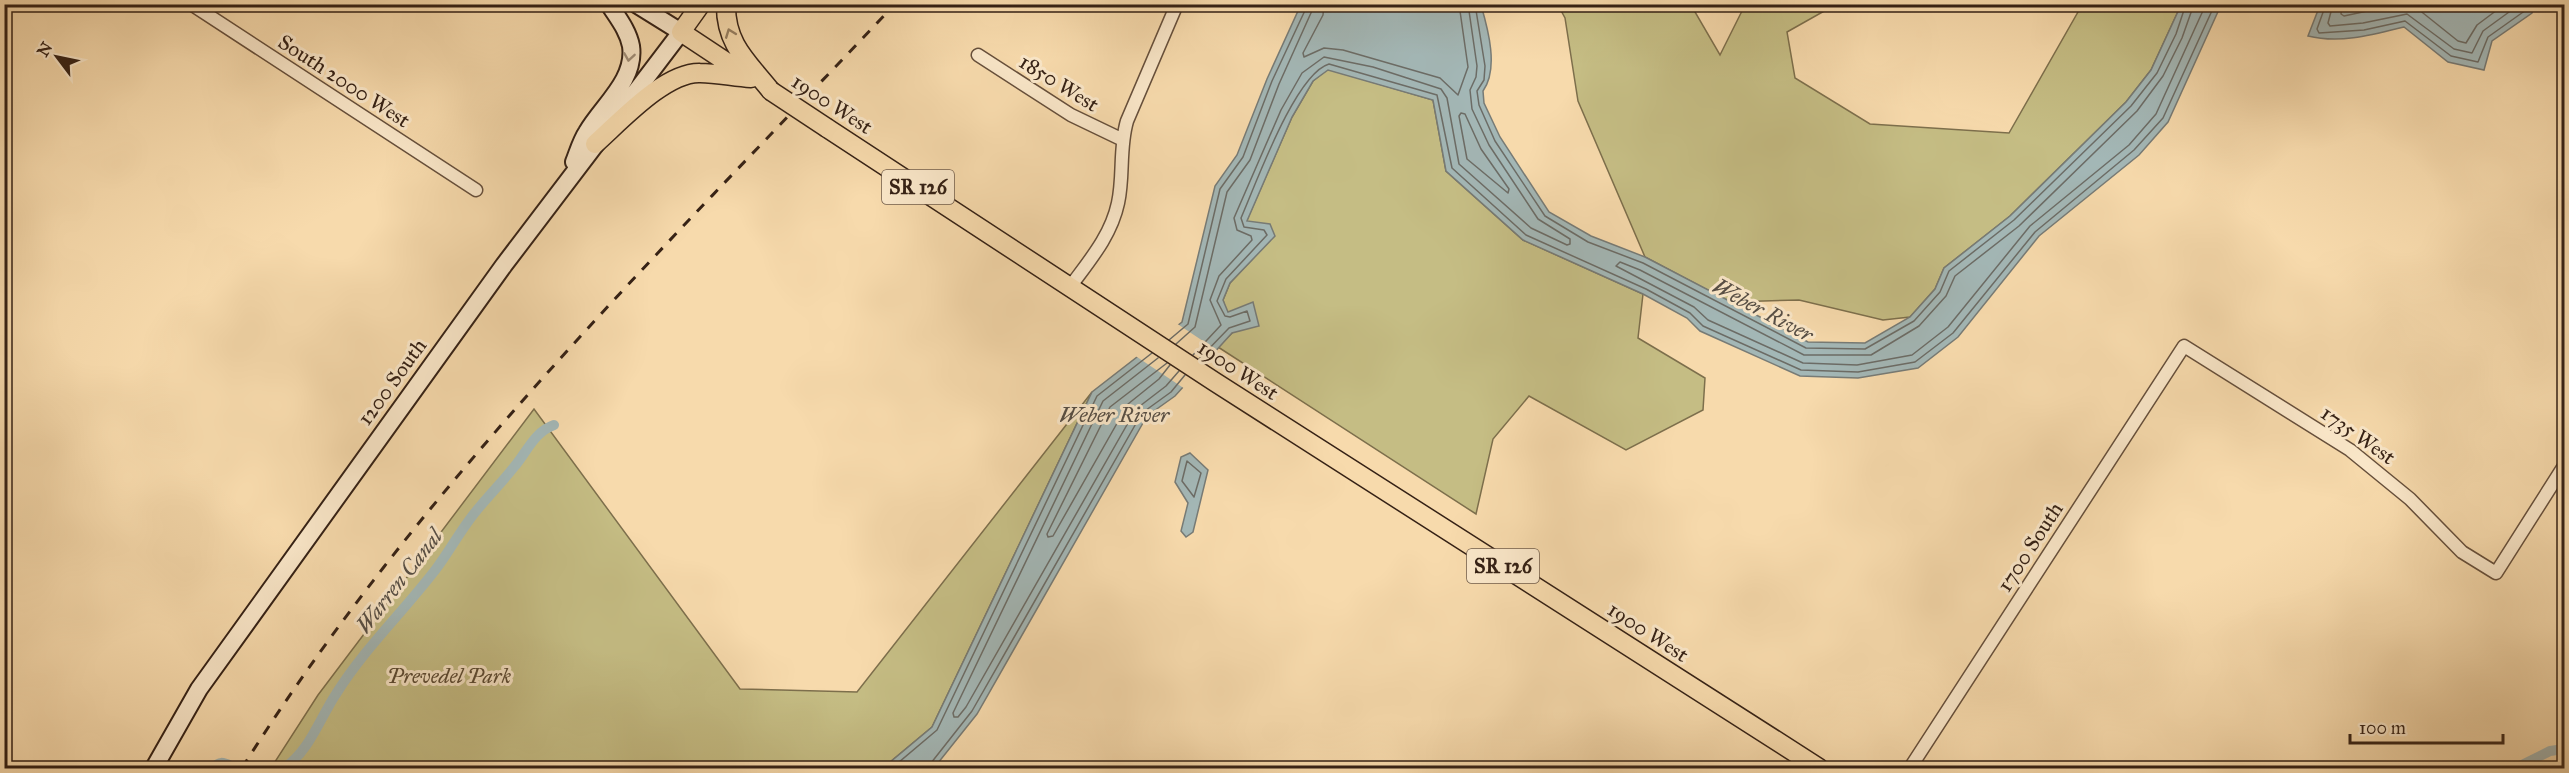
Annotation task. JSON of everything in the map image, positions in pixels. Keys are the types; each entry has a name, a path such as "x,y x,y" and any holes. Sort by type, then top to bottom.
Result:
{"main road":[{"path":"565,184 586,132 621,85 627,69 631,48 629,40 609,4"},
{"name":"1900 West","path":"636,4 1215,382 1819,768"},
{"path":"681,32 701,4"},
{"path":"726,4 725,22 735,47 771,91"},
{"name":"1200 South","path":"154,768 199,689 504,265 681,32"},
{"path":"595,144 653,94 681,76 699,73 751,78"}],"street":[{"name":"South 2000 West","path":"191,4 476,190"},
{"path":"1070,287 1112,224 1119,201 1121,140 1177,4"},
{"name":"1850 West","path":"978,55 1071,115 1121,140"},
{"name":"1735 West","path":"2184,346 2350,450 2410,499 2462,552 2496,573 2565,466"},
{"name":"1700 South","path":"1910,768 2184,346"}],"green space":[{"path":"1558,5 1691,5 1720,55 1745,5 1835,5 1787,32 1795,78 1870,124 2009,133 2082,5 2181,5 2151,70 2126,102 2010,216 1944,268 1935,289 1910,317 1883,320 1799,300 1730,302 1645,257 1578,101 1565,18"},
{"path":"1328,69 1433,100 1446,171 1523,240 1643,294 1638,338 1705,378 1703,410 1626,450 1529,396 1493,439 1476,514 1218,347 1232,333 1223,300 1230,283 1274,236 1246,222 1292,117 1313,81"},
{"name":"Prevedel Park","path":"1092,392 932,727 883,768 271,768 318,695 534,409 740,689 857,692"}],"water":[{"path":"2320,4 2534,5 2532,13 2492,41 2484,70 2448,62 2404,27 2344,39 2308,36"},
{"name":"Weber River","path":"1304,5 1481,5 1491,49 1490,72 1483,91 1484,103 1500,137 1549,212 1591,236 1645,257 1808,342 1865,343 1910,317 1935,289 1944,268 2010,216 2126,102 2151,70 2181,5 2221,5 2168,122 2139,155 2039,236 1958,337 1918,368 1858,378 1800,376 1700,331 1687,318 1643,294 1523,240 1446,171 1433,100 1328,70 1313,81 1292,117 1247,221 1270,224 1275,236 1230,283 1223,300 1228,312 1253,302 1259,326 1232,333 1175,396 1147,416 977,714 934,768 883,768 932,727 1092,392 1182,322 1215,186 1237,155 1267,79 1298,11"},
{"path":"1190,453 1208,470 1193,532 1186,537 1181,531 1188,503 1175,482 1181,457"}],"pier":[{"path":"1176,323 1218,351 1185,389 1134,355"}],"waterway":[{"name":"Warren Canal","path":"284,768 307,744 347,677 436,569 475,512 509,474 536,437 554,425"},
{"path":"2516,768 2550,751 2564,749"},
{"name":"Warren Canal","path":"213,768 221,763 231,766"}],"railway":[{"path":"242,768 312,663 387,563 467,465 549,371 635,278 895,4"}]}
